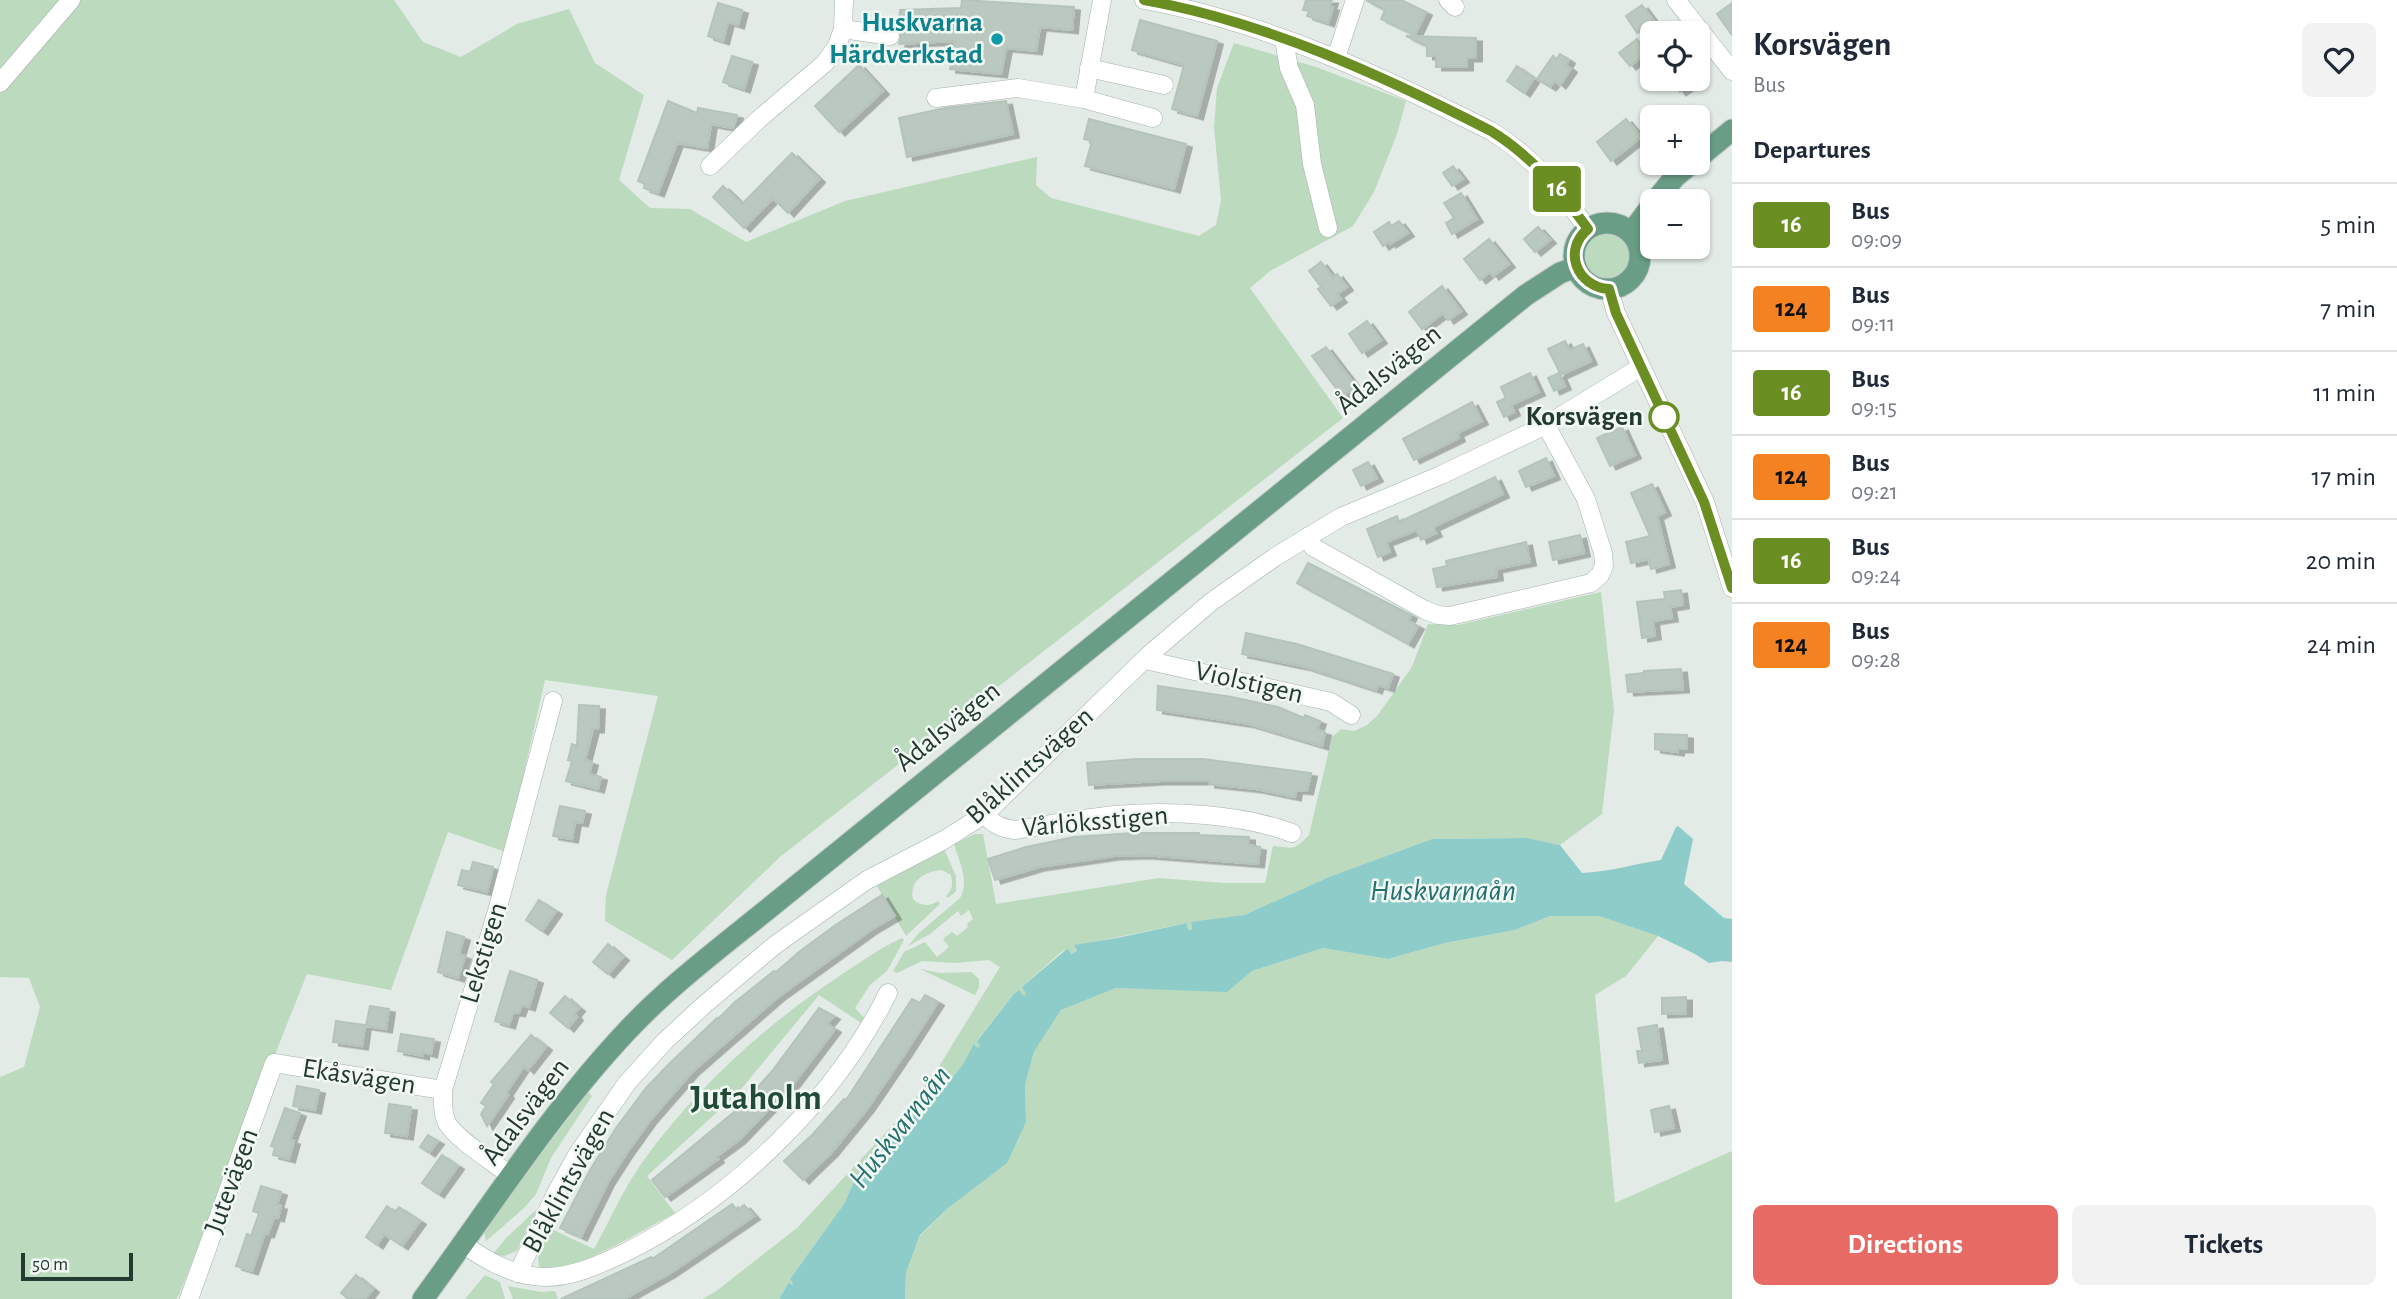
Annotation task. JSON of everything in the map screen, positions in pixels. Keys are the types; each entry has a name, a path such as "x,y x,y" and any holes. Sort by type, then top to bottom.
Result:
{"main road":[{"path":"1710,148 1732,130"},
{"path":"1665,189 1677,175"},
{"path":"1630,233 1640,220"},
{"path":"1610,223 1623,227 1630,233 1639,249 1638,267 1627,282 1609,289 1599,288 1581,276 1576,267 1576,246 1588,229 1610,223"},
{"name":"Ådalsvägen","path":"423,1299 571,1097 616,1042 642,1016 716,951 1526,295 1576,267"}],"street":[{"path":"0,83 71,0"},
{"path":"710,166 759,119 825,63 838,46 843,29 844,0"},
{"path":"1084,99 1102,0"},
{"path":"1144,0 1210,16 1336,58 1437,104 1511,144 1549,179 1588,229"},
{"path":"1336,58 1355,0"},
{"path":"1676,0 1732,71"},
{"path":"843,29 890,36"},
{"path":"1284,40 1289,68 1305,105 1312,164 1328,228"},
{"path":"1089,68 1164,85"},
{"path":"936,98 1018,88 1084,99 1153,118"},
{"path":"1609,289 1616,313 1704,502 1732,588"},
{"name":"Blåklintsvägen","path":"518,1273 577,1155 627,1083 665,1041 704,1004 775,945 867,880 944,840 985,814 1150,654 1211,602 1307,537 1341,517 1463,465 1546,425 1641,367"},
{"path":"1307,537 1312,547 1438,615 1450,616 1591,583 1600,575 1604,566 1603,553 1586,499 1546,425"},
{"name":"Violstigen","path":"1150,654 1150,661 1331,702 1351,715"},
{"name":"Lekstigen","path":"511,1176 457,1134 447,1122 443,1107 443,1090 497,911 553,701"},
{"name":"Vårlöksstigen","path":"985,814 990,822 1001,828 1015,830 1115,815 1149,813 1223,817 1270,825 1292,833"},
{"path":"463,1244 483,1258 518,1273 545,1277 561,1276 593,1266 670,1228 742,1173 805,1113 862,1041 888,993"},
{"name":"Ekåsvägen","path":"274,1063 443,1090"},
{"name":"Jutevägen","path":"189,1299 274,1063"}],"green space":[{"path":"0,0 394,0 423,42 461,57 517,24 569,9 595,63 644,95 619,180 650,208 690,209 746,242 845,201 1037,157 1036,185 1051,198 1199,236 1216,225 1221,200 1214,127 1217,88 1234,43 1316,67 1406,101 1397,134 1374,192 1353,226 1270,271 1250,288 1343,418 781,856 672,960 605,921 606,895 658,696 545,680 506,852 448,832 391,990 307,974 176,1299 0,1299 0,1077 24,1067 40,1007 29,978 0,977"},
{"path":"1607,234 1623,240 1629,256 1623,272 1607,278 1591,272 1585,256 1591,240"},
{"path":"1601,592 1614,710 1602,814 1560,845 1527,838 1432,839 1329,877 1244,915 1191,923 1192,930 1188,930 1187,923 1074,946 1077,951 1070,954 1068,948 1022,987 1027,994 1024,997 1013,995 977,1040 980,1046 978,1049 975,1044 938,1096 926,1104 928,1106 924,1110 922,1107 858,1173 844,1204 790,1279 794,1283 792,1285 789,1282 779,1299 702,1299 715,1292 797,1228 903,1114 935,1073 1000,967 989,960 954,963 922,961 897,973 893,971 904,952 925,942 937,957 949,947 943,939 952,932 957,936 973,919 969,910 961,916 958,911 930,934 908,946 960,898 963,892 964,878 954,844 975,834 983,834 996,904 1159,878 1265,883 1273,846 1295,847 1309,835 1332,737 1341,729 1354,731 1367,725 1377,716 1412,667 1428,624 1458,625"},
{"path":"944,849 956,876 956,891 948,898 946,896 951,889 952,878 942,870 930,872 920,878 912,892 913,899 925,905 938,901 940,904 906,936 877,886"},
{"path":"1550,916 1599,916 1658,936 1626,976 1595,995 1615,1203 1732,1151 1732,1299 905,1299 906,1273 920,1236 1026,1122 1025,1085 1034,1052 1061,1010 1116,988 1227,991 1252,971 1323,948 1388,959 1445,943 1515,930"},
{"path":"902,938 904,940 887,971 870,985 855,1008 866,1020 864,1025 819,995 737,1094 647,1176 675,1213 589,1258 554,1270 541,1270 539,1254 549,1228 594,1249 637,1170 664,1133 709,1083 783,1016 870,956"},
{"path":"920,969 940,973 971,972 979,979 979,987 975,995"},
{"path":"588,1092 592,1096 551,1158 536,1194 486,1241 484,1232 504,1202"},
{"path":"538,1208 517,1251 504,1256 493,1254 506,1238"},
{"path":"485,1275 500,1282 505,1299 465,1299"},
{"path":"508,1286 541,1292 555,1291 558,1299 513,1299"}],"water":[{"name":"Huskvarnaån","path":"1678,826 1693,839 1684,884 1724,918 1732,919 1732,962 1709,963 1658,936 1599,916 1550,916 1515,930 1445,943 1388,959 1323,948 1252,971 1227,992 1116,988 1061,1010 1034,1052 1025,1085 1026,1122 1007,1163 948,1208 920,1235 906,1273 905,1299 779,1299 789,1282 792,1285 790,1279 844,1204 858,1173 922,1107 924,1109 928,1106 926,1103 938,1096 963,1064 974,1044 978,1048 980,1046 977,1041 1013,995 1019,990 1024,996 1026,994 1022,987 1068,948 1071,954 1077,951 1074,945 1187,923 1188,930 1192,930 1191,922 1244,915 1329,877 1432,839 1527,838 1560,845 1582,873 1661,860"}],"building":[{"name":"Huskvarna Härdverkstad","path":"962,0 1074,7 1072,30 1040,27 1036,51 1006,48 1001,74 950,69 955,41 899,44 900,10 961,8"},
{"path":"1306,0 1332,0 1330,7 1333,7 1328,23 1307,16 1309,11 1303,10"},
{"path":"1366,0 1401,0 1426,12 1415,35 1381,19 1385,10"},
{"path":"718,3 742,10 738,25 728,22 723,41 708,36"},
{"path":"1732,3 1732,35 1717,14"},
{"path":"1642,5 1654,21 1640,21 1640,31 1637,33 1626,16"},
{"path":"1140,20 1217,41 1197,116 1172,109 1184,65 1132,50"},
{"path":"1406,36 1476,38 1476,58 1467,58 1467,67 1436,67 1436,56 1427,56 1427,46"},
{"path":"1637,39 1640,43 1640,58 1630,66 1619,53"},
{"path":"1560,54 1569,60 1566,65 1571,69 1560,85 1555,81 1550,87 1537,79 1553,56 1557,59"},
{"path":"732,56 752,62 744,89 723,82"},
{"path":"859,65 883,91 839,132 815,106"},
{"path":"1517,66 1534,78 1524,93 1507,81"},
{"path":"668,101 697,113 698,108 737,115 733,128 711,124 707,148 677,143 658,193 644,188 645,184 638,181"},
{"path":"1006,101 1013,134 907,157 899,118 945,108"},
{"path":"1089,119 1186,144 1174,189 1085,166 1092,141 1084,139"},
{"path":"1626,119 1640,136 1611,161 1597,142"},
{"path":"792,153 819,179 788,213 773,198 744,228 713,197 723,186 742,204"},
{"path":"1453,166 1463,179 1452,186 1443,173"},
{"path":"1461,193 1477,219 1452,234 1446,223 1454,218 1444,203"},
{"path":"1399,221 1408,233 1383,246 1374,232 1389,222 1391,226"},
{"path":"1538,227 1550,240 1535,252 1524,239"},
{"path":"1489,239 1509,264 1493,276 1490,272 1480,280 1464,259"},
{"path":"1321,262 1333,277 1337,274 1347,287 1337,294 1341,299 1331,306 1309,271"},
{"path":"1442,286 1461,311 1448,320 1443,313 1422,329 1409,312"},
{"path":"1367,321 1381,340 1362,353 1349,334"},
{"path":"1565,341 1570,350 1583,344 1591,361 1561,375 1548,349"},
{"path":"1326,347 1356,386 1342,396 1312,356"},
{"path":"1530,373 1539,392 1511,405 1514,412 1504,417 1497,402 1506,398 1501,387"},
{"path":"1559,373 1565,386 1554,391 1548,378"},
{"path":"1472,402 1482,421 1457,433 1459,438 1414,460 1403,439"},
{"path":"1622,427 1635,455 1610,466 1597,438"},
{"path":"1546,458 1554,476 1526,487 1519,471"},
{"path":"1368,462 1377,478 1361,486 1353,470"},
{"path":"1495,477 1503,494 1433,527 1436,533 1421,540 1417,530 1386,542 1390,552 1378,557 1367,529 1397,516 1399,522"},
{"path":"1652,484 1665,512 1657,516 1669,564 1651,569 1649,559 1631,563 1626,542 1650,536 1631,493"},
{"path":"1580,535 1584,553 1553,560 1549,542"},
{"path":"1526,542 1530,562 1496,569 1497,577 1437,587 1433,569 1447,566 1446,561"},
{"path":"1308,563 1411,615 1408,621 1418,626 1408,644 1297,583"},
{"path":"1681,590 1683,605 1670,607 1672,618 1653,621 1655,636 1642,638 1637,602 1665,599 1664,592"},
{"path":"1246,633 1297,644 1393,674 1388,688 1378,685 1376,690 1306,667 1242,654"},
{"path":"1681,669 1683,689 1628,692 1626,675"},
{"path":"1158,686 1232,697 1278,707 1304,718 1305,715 1320,721 1317,730 1325,732 1322,746 1249,724 1157,710"},
{"path":"579,705 599,706 598,729 593,729 585,760 592,762 589,774 601,777 598,789 566,781 572,761 568,760 572,744 577,746"},
{"path":"1655,734 1687,735 1687,749 1678,749 1678,752 1655,749"},
{"path":"1136,759 1203,759 1311,773 1307,791 1296,790 1295,797 1209,784 1209,781 1089,785 1087,763"},
{"path":"560,806 585,811 582,823 575,822 572,839 553,836"},
{"path":"1199,833 1249,837 1249,845 1260,847 1258,864 1144,855 1114,856 1039,867 995,880 988,859 1026,847 1074,837"},
{"path":"473,862 493,867 487,892 458,885 462,870 470,872"},
{"path":"882,895 895,916 871,930 778,997 692,1072 651,1119 626,1154 608,1182 581,1237 560,1228 590,1170 616,1128 646,1088 670,1063 735,1002 774,971 834,926"},
{"path":"539,900 556,911 542,931 526,920"},
{"path":"447,932 464,937 459,954 465,956 458,978 438,972"},
{"path":"608,944 623,957 608,974 593,962"},
{"path":"510,971 537,980 529,1007 522,1005 519,1013 513,1012 509,1025 495,1021"},
{"path":"925,995 938,1002 906,1052 868,1108 832,1152 803,1180 784,1161 844,1099 846,1100 912,999 920,1003"},
{"path":"565,996 579,1008 574,1014 577,1017 568,1028 550,1013"},
{"path":"1686,997 1686,1013 1662,1014 1662,998"},
{"path":"370,1006 389,1009 386,1029 366,1026"},
{"path":"819,1008 834,1016 827,1024 835,1029 794,1083 739,1140 716,1157 718,1159 665,1197 652,1180 740,1107 773,1070"},
{"path":"336,1021 365,1025 362,1046 333,1042"},
{"path":"1657,1025 1662,1060 1639,1063 1637,1051 1642,1051 1638,1028"},
{"path":"401,1034 434,1039 431,1054 423,1052 423,1056 398,1051"},
{"path":"531,1035 546,1047 528,1070 524,1066 487,1126 481,1114 486,1106 481,1103 494,1084 491,1082"},
{"path":"297,1086 319,1090 315,1110 293,1106"},
{"path":"389,1104 411,1107 407,1136 385,1133"},
{"path":"1669,1106 1674,1128 1655,1132 1651,1110"},
{"path":"285,1108 300,1113 290,1140 294,1141 289,1159 273,1155 275,1147 271,1146"},
{"path":"428,1135 438,1141 429,1153 420,1147"},
{"path":"442,1155 458,1166 438,1194 422,1183"},
{"path":"261,1186 281,1192 277,1205 281,1206 278,1218 274,1217 268,1234 265,1233 252,1271 236,1266 247,1234 251,1236 259,1213 253,1211"},
{"path":"732,1204 737,1210 744,1205 754,1216 669,1274 624,1299 561,1299 651,1257 652,1259"},
{"path":"387,1206 395,1212 399,1207 420,1221 402,1246 384,1234 377,1245 366,1237"},
{"path":"356,1275 373,1289 365,1299 348,1299 341,1293"}],"bus line":[{"name":"16","path":"1144,0 1233,23 1336,58 1491,131 1530,159 1588,229 1576,246 1576,267 1589,283 1609,289 1616,313 1704,502 1732,588"}],"place":[{"name":"Huskvarna Härdverkstad","path":"997,39"},
{"name":"Korsvägen","path":"1664,417"}],"district":[{"name":"Jutaholm","path":"756,1098"}]}
